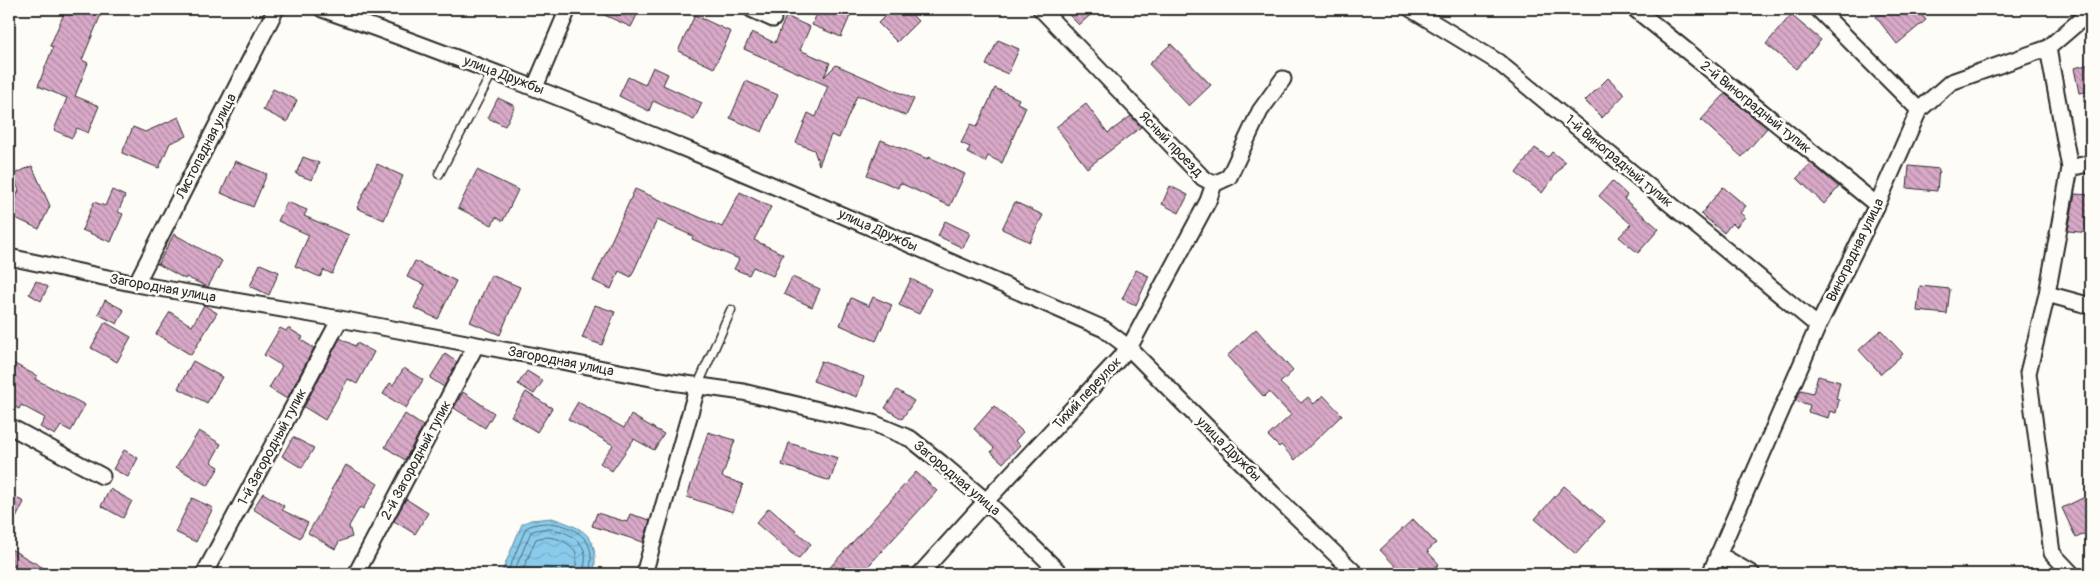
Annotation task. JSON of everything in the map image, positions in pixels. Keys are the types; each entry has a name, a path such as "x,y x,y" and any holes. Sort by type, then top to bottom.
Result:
{"street":[{"name":"Листопадная улица","path":"136,284 276,9"},
{"name":"улица Дружбы","path":"322,9 535,87 827,207 1104,329 1129,348 1356,574"},
{"path":"535,87 568,9"},
{"path":"751,9 773,19"},
{"name":"Ясный проезд","path":"1041,9 1203,178 1214,184 1229,177 1260,111 1283,79"},
{"name":"1-й Виноградный тупик","path":"1412,9 1498,62 1818,326"},
{"name":"2-й Виноградный тупик","path":"1634,9 1877,205"},
{"path":"1818,9 1919,110"},
{"name":"Виноградная улица","path":"1710,574 1818,326 1877,205 1919,110 1951,82 2048,48 2091,11"},
{"path":"2048,48 2070,168 2047,294 2028,373 2052,553 2072,574"},
{"path":"2070,168 2091,163"},
{"name":"Тихий переулок","path":"920,574 1129,348 1208,201 1214,184"},
{"name":"Загородная улица","path":"9,257 136,284 743,392 874,423 911,439 986,501 1061,574"},
{"path":"2047,294 2091,306"},
{"name":"1-й Загородный тупик","path":"204,574 340,319"},
{"name":"2-й Загородный тупик","path":"356,574 476,345"},
{"path":"644,574 698,385"},
{"path":"9,426 102,476"},
{"path":"1718,554 1752,574"}],"lane":[{"path":"439,174 493,71"},
{"path":"698,385 731,310"}],"water":[{"path":"552,518 574,526 588,536 594,551 594,574 501,574 522,524 531,520"}],"building":[{"path":"66,9 94,9 102,12 82,60 88,63 75,96 99,106 88,133 77,128 72,138 54,130 67,98 38,86 53,47 50,46"},
{"path":"591,9 640,9 631,27"},
{"path":"819,9 853,9 841,37 812,25"},
{"path":"892,9 906,9 918,21 897,42 878,23"},
{"path":"1063,9 1097,9 1079,25"},
{"path":"1887,9 1917,9 1926,20 1897,44 1876,17"},
{"path":"695,15 731,32 714,68 678,51"},
{"path":"1791,15 1821,40 1796,69 1766,44"},
{"path":"786,16 810,27 800,50 830,63 824,77 836,65 914,99 906,116 862,96 861,98 857,96 839,138 831,135 819,165 814,150 796,143 808,113 816,117 828,86 744,49 752,32 775,43"},
{"path":"998,40 1019,49 1008,74 986,65"},
{"path":"1171,44 1211,85 1189,106 1149,64"},
{"path":"2091,64 2091,91 2079,93 2074,68"},
{"path":"653,67 668,74 663,85 702,103 694,120 653,101 649,111 619,96 628,77 645,85"},
{"path":"1608,78 1625,94 1602,118 1585,101"},
{"path":"746,81 778,95 762,132 730,118"},
{"path":"995,88 1019,99 1017,103 1026,107 1002,163 988,156 985,162 967,153 970,147 961,143 971,124 977,127"},
{"path":"273,89 297,100 287,122 263,110"},
{"path":"1725,94 1767,128 1742,157 1701,120"},
{"path":"498,98 515,106 505,126 488,118"},
{"path":"1086,104 1108,133 1131,116 1141,127 1087,168 1056,127"},
{"path":"179,117 187,136 170,143 159,168 122,153 133,127 145,132"},
{"path":"881,140 928,159 929,157 965,174 950,206 900,183 898,188 867,175"},
{"path":"1535,148 1548,157 1552,152 1565,162 1542,193 1516,173"},
{"path":"303,157 319,163 312,180 296,174"},
{"path":"235,161 267,174 253,207 221,193"},
{"path":"1811,163 1839,187 1824,204 1797,178"},
{"path":"377,164 403,176 384,220 357,208"},
{"path":"32,166 50,206 39,229 9,215 19,190 12,175"},
{"path":"1909,166 1939,169 1937,191 1907,188"},
{"path":"477,170 518,190 503,221 496,217 492,225 458,208"},
{"path":"1612,181 1627,195 1624,199 1659,229 1638,253 1619,237 1631,224 1599,196"},
{"path":"1170,186 1188,195 1179,213 1162,204"},
{"path":"1723,187 1746,206 1740,213 1745,217 1736,227 1732,223 1724,233 1701,214"},
{"path":"635,189 722,227 740,192 771,207 754,240 783,254 773,276 753,267 749,275 734,269 739,259 692,239 693,236 657,220 631,277 619,271 611,289 593,281"},
{"path":"112,190 125,196 118,212 123,214 111,242 82,230 94,202 105,206"},
{"path":"2075,194 2091,195 2091,233 2068,231"},
{"path":"287,202 307,210 304,216 349,235 332,274 324,270 320,277 295,266 309,235 278,221"},
{"path":"1015,202 1043,215 1030,242 1002,229"},
{"path":"945,221 970,233 963,248 938,236"},
{"path":"174,234 222,261 208,287 186,277 185,279 158,264"},
{"path":"415,261 456,281 438,319 414,308 425,285 407,277"},
{"path":"260,264 279,272 269,295 250,286"},
{"path":"1136,270 1149,276 1136,305 1122,299"},
{"path":"491,275 520,287 500,335 470,322"},
{"path":"792,277 820,289 812,307 784,294"},
{"path":"911,279 931,289 919,314 899,305"},
{"path":"36,281 48,287 41,301 29,294"},
{"path":"1920,286 1950,289 1947,314 1917,311"},
{"path":"873,297 892,305 876,341 840,325 851,298 869,306"},
{"path":"105,300 124,310 117,324 98,314"},
{"path":"204,305 217,313 191,355 156,334 170,312 192,326"},
{"path":"595,305 615,312 602,345 582,338"},
{"path":"105,322 131,337 117,362 91,348"},
{"path":"280,328 286,331 288,328 303,337 301,340 314,348 287,399 269,388 282,366 264,355"},
{"path":"1256,329 1293,371 1280,383 1301,403 1308,397 1314,404 1323,395 1342,415 1295,460 1281,445 1279,447 1268,436 1291,415 1269,392 1264,397 1227,356"},
{"path":"1881,330 1903,354 1881,374 1859,350"},
{"path":"340,338 355,346 357,343 374,352 357,384 348,379 325,420 304,407"},
{"path":"445,354 457,362 444,387 430,378"},
{"path":"9,361 37,376 35,379 85,405 71,431 61,426 55,435 40,427 45,418 21,405 19,409 9,404"},
{"path":"193,361 222,377 207,403 178,388"},
{"path":"821,361 864,377 857,397 813,381"},
{"path":"404,368 423,380 406,408 383,394 390,383 393,385"},
{"path":"527,371 543,381 534,394 518,384"},
{"path":"1818,376 1840,382 1836,399 1839,400 1836,413 1830,411 1828,418 1808,412 1810,405 1795,401 1801,390 1813,393"},
{"path":"897,390 914,401 902,419 885,408"},
{"path":"463,392 494,413 485,428 454,408"},
{"path":"526,392 552,408 537,432 511,416"},
{"path":"578,402 624,428 631,415 664,434 654,450 634,439 612,471 600,463 613,445 568,419"},
{"path":"994,406 1023,432 1015,441 1020,445 1003,463 991,452 994,448 974,429"},
{"path":"405,414 423,426 405,460 385,447"},
{"path":"199,431 221,444 211,462 219,467 208,486 176,467"},
{"path":"708,432 735,440 722,477 743,484 733,512 687,497"},
{"path":"293,437 314,448 302,468 282,456"},
{"path":"789,443 838,458 830,481 782,465"},
{"path":"124,450 138,458 128,477 113,469"},
{"path":"346,465 378,484 363,509 360,507 349,526 352,537 339,542 335,549 308,533"},
{"path":"916,472 937,491 861,574 824,574"},
{"path":"1564,486 1605,521 1576,554 1535,519"},
{"path":"110,489 132,501 123,518 101,506"},
{"path":"263,493 284,506 282,510 308,523 300,538 253,509"},
{"path":"9,494 24,502 9,532"},
{"path":"2091,494 2091,531 2076,538 2062,508"},
{"path":"192,498 213,508 196,542 175,532"},
{"path":"406,499 428,513 415,534 394,521"},
{"path":"769,508 811,544 798,559 756,523"},
{"path":"597,513 627,522 630,514 650,520 643,542 592,526"},
{"path":"1413,519 1436,543 1427,551 1439,564 1428,574 1403,574 1380,550"},
{"path":"9,548 54,574 14,574 9,571"}]}
